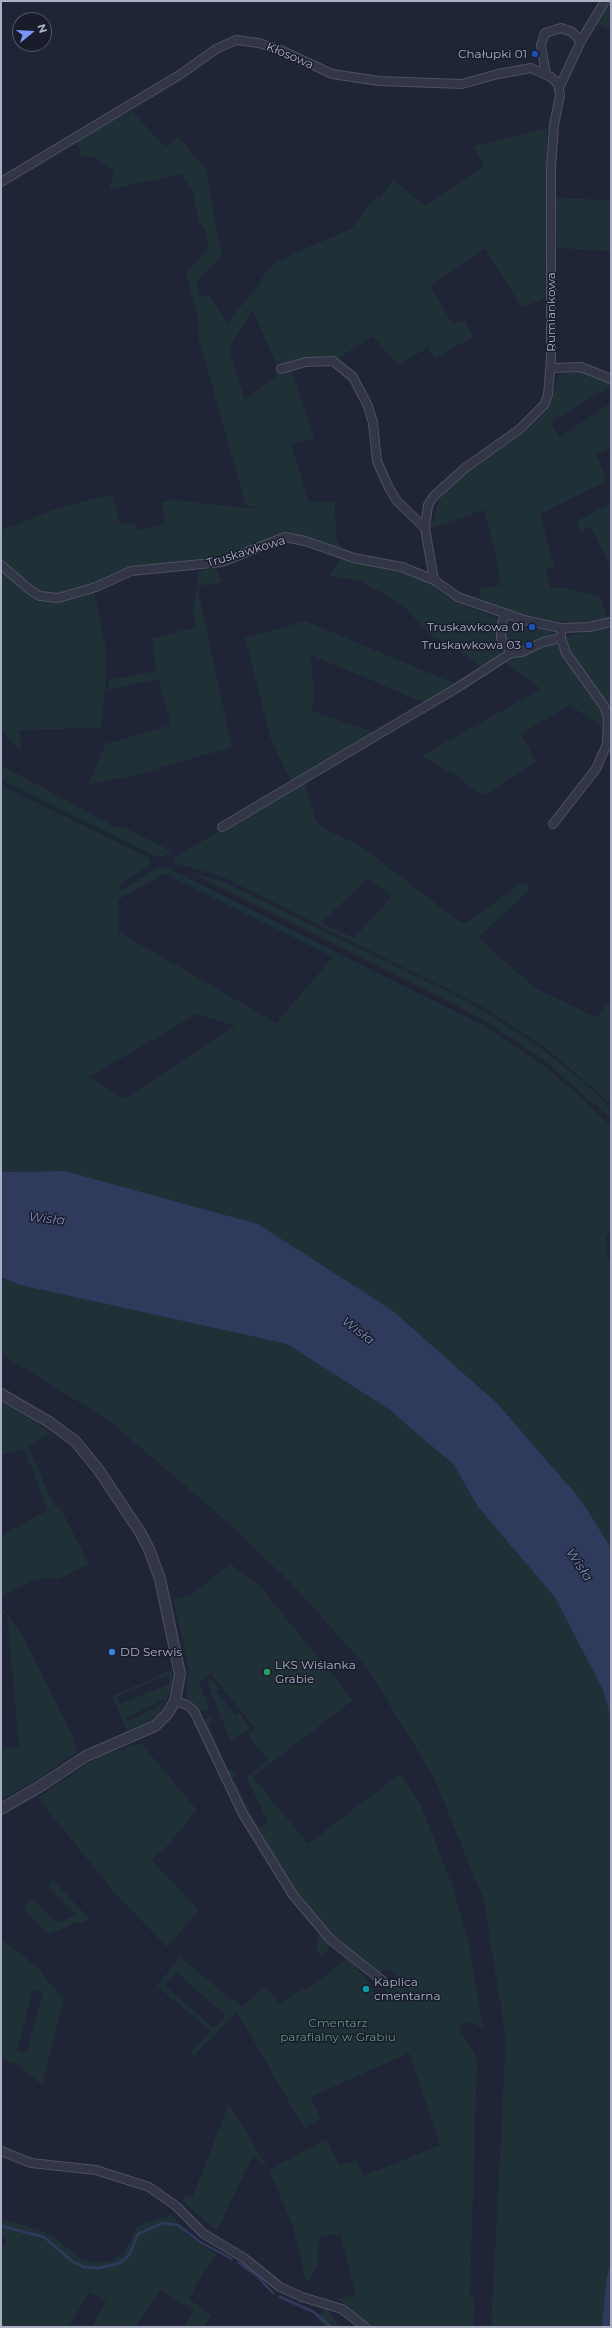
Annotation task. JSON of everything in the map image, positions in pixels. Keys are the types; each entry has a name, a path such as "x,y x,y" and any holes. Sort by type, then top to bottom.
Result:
{"street":[{"name":"Rumiankowa","path":"434,580 424,528 428,505 434,496 465,468 520,429 544,405 548,395 551,368 551,168 559,88 581,41 605,1"},
{"path":"559,88 555,81 546,74 541,45 546,33 562,28 572,32 581,41"},
{"name":"Kłosowa","path":"1,182 181,74 216,49 236,40 259,43 283,51 332,74 379,81 462,84 498,74 531,68 546,74"},
{"path":"281,369 306,362 333,361 353,377 368,406 373,423 377,461 389,488 397,501 424,528"},
{"path":"551,368 581,367 611,379"},
{"name":"Truskawkowa","path":"1,565 35,593 47,598 58,598 96,588 131,571 222,562 285,537 305,541 354,558 402,567 434,580 458,597 505,614 561,628 589,628 611,622"},
{"path":"505,614 501,626 501,638 511,653"},
{"path":"553,824 596,769 607,744 608,717 604,706 566,653 561,638 561,628"},
{"path":"222,827 454,689 511,653 522,652 543,642 561,638"},
{"path":"1,1394 49,1422 75,1441 98,1469 140,1532 151,1554 160,1579 177,1655 180,1681 175,1701 164,1718 151,1729 86,1756 39,1788 1,1809"},
{"path":"175,1701 187,1705 194,1711 243,1814 293,1895 331,1940 384,1982"},
{"path":"1,2151 31,2163 96,2170 149,2187 176,2206 204,2234 244,2258 280,2287 295,2295 342,2310 365,2327"}],"green space":[{"path":"609,1 611,1 611,30 595,24"},
{"path":"132,111 165,147 178,136 206,169 222,257 197,281 200,295 210,297 227,323 256,288 270,266 297,252 351,229 377,195 379,199 393,180 426,206 484,167 474,146 547,128 545,298 522,308 485,248 430,286 453,324 465,320 473,337 435,358 428,348 397,365 373,336 339,358 303,359 277,366 253,311 230,345 231,356 245,400 280,373 291,368 314,438 291,444 309,502 335,502 336,538 341,550 284,536 210,562 171,564 93,585 105,645 105,687 101,728 19,730 22,752 1,730 1,530 51,511 91,499 113,495 120,525 134,522 138,531 165,523 162,502 174,500 246,508 257,507 246,506 198,336 199,322 186,273 209,247 204,227 198,222 193,190 181,174 108,190 115,171 96,158 81,156 77,140"},
{"path":"556,198 611,200 611,251 557,248"},
{"path":"574,368 611,381 611,386 551,422 560,437 611,403 611,448 596,455 607,481 540,514 554,567 546,570 551,588 565,588 600,596 607,618 586,623 560,622 510,611 481,601 480,588 500,585 495,550 484,510 429,529 434,520 438,500 465,473 523,434 545,413 553,398 557,377"},
{"path":"611,503 611,567 590,527 580,532 577,521"},
{"path":"340,558 417,575 432,582 438,591 458,603 498,618 496,639 505,654 482,667 448,644 432,637 406,609 386,595 360,581 330,576"},
{"path":"215,568 222,582 197,586 232,747 136,775 89,784 105,744 171,725 158,679 109,690 109,680 156,671 152,638 196,627 193,611 199,571"},
{"path":"305,621 456,684 425,703 311,655 314,699 312,711 376,733 291,783 270,737 245,638"},
{"path":"514,621 530,625 529,631 532,632 536,627 551,630 552,634 523,648 513,648 505,638 505,628"},
{"path":"611,628 611,721 566,645 567,636"},
{"path":"557,642 605,717 604,728 569,705 521,734 536,761 483,796 455,775 421,756 541,689 505,662 511,657 521,657"},
{"path":"1,765 115,827 125,828 172,851 164,856 157,857 1,780"},
{"path":"304,780 316,822 325,829 361,846 461,923 466,923 523,882 531,888 478,938 537,989 596,1017 611,1000 611,1103 542,1045 481,1006 221,876 173,863 174,858","holes":["367,879 392,896 354,938 321,923"]},
{"path":"1,785 149,858 151,863 149,866 119,885 121,891 157,868 165,867 484,1026 544,1066 582,1098 611,1126 611,1231 606,1236 608,1258 611,1264 611,1548 581,1500 497,1403 392,1310 258,1224 65,1171 1,1172","holes":["165,874 333,957 276,1023 119,932 118,902 121,898","197,1014 235,1026 125,1099 89,1077"]},
{"path":"190,872 222,881 459,997 497,1019 543,1050 581,1080 611,1108 611,1119 547,1063 488,1023 450,1002"},
{"path":"1,1277 20,1285 287,1344 390,1410 454,1465 478,1507 500,1531 490,1530 500,1532 554,1596 603,1690 611,1719 611,2260 602,2327 491,2327 506,2038 483,1898 434,1778 368,1669 290,1582 218,1514 108,1420 1,1354"},
{"path":"1,1401 52,1433 28,1445 54,1506 60,1507 89,1564 57,1580 50,1577 34,1580 3,1596 1,1596 1,1536 48,1510 24,1449 1,1455"},
{"name":"Cmentarz parafialny w Grabiu","path":"231,1564 260,1586 353,1700 253,1777 308,1844 401,1773 422,1808 453,1887 470,1947 483,2028 471,2022 461,2023 460,2032 475,2052 477,2061 470,2296 475,2298 473,2327 371,2327 338,2299 356,2295 340,2234 322,2236 318,2242 318,2264 307,2284 293,2227 269,2170 326,2139 339,2165 356,2160 363,2176 440,2145 409,2053 311,2097 321,2119 304,2128 237,2012 194,2056 190,2053 210,2031 157,1986 180,1957 232,2000 238,2001 242,2007 265,1986 280,2004 303,1987 306,1990 347,1959 365,1977 377,1998 397,1982 396,1973 387,1969 378,1973 344,1948 319,1922 264,1844 231,1786 236,1783 259,1828 268,1822 246,1777 268,1761 248,1734 255,1728 211,1674 199,1681 209,1708 206,1711 198,1712 186,1696 188,1668 173,1600 192,1594","holes":["176,1972 225,2015 214,2028 164,1985"]},
{"path":"1,1608 7,1614 1,1615"},
{"path":"7,1614 23,1636 74,1739 77,1752 40,1778 1,1800 1,1749 19,1746"},
{"path":"172,1670 172,1685 166,1703 156,1716 145,1724 127,1731 112,1696","holes":["169,1675 169,1684 120,1704 117,1697","164,1699 163,1703 127,1722 126,1718"]},
{"path":"211,1679 220,1689 216,1692 236,1716 239,1713 250,1728 231,1742 207,1683"},
{"path":"212,1717 214,1721 209,1724 228,1770 235,1770 236,1774 233,1777 227,1775 203,1725 205,1718"},
{"path":"141,1743 197,1810 169,1844 152,1860 199,1911 167,1947 116,1895 38,1798 100,1755"},
{"path":"53,1880 89,1918 84,1922 75,1923 48,1935 23,1909 32,1899 58,1923 76,1915 47,1886"},
{"path":"322,1934 328,1943 329,1949 327,1953 321,1957 316,1950 318,1937"},
{"path":"1,1939 40,1969 48,1981 64,1999 42,2085 16,2064 1,2059","holes":["33,1990 43,1992 26,2054 17,2051"]},
{"path":"229,2104 269,2170 253,2155 217,2231 182,2201 186,2195 192,2198"},
{"path":"172,2215 187,2235 217,2255 202,2275 189,2299 212,2315 204,2327 183,2327 194,2311 160,2289 135,2327 92,2327 106,2301 89,2292 69,2327 1,2327 1,2250 7,2239 1,2236 1,2219 37,2229 54,2237 78,2257 95,2263 111,2261 124,2253 137,2227"},
{"path":"326,2307 340,2327 324,2327 316,2317"}],"water":[{"name":"Wisła","path":"65,1171 258,1224 392,1310 497,1403 581,1500 611,1548 611,1719 603,1690 554,1596 478,1507 454,1465 390,1410 287,1344 20,1285 1,1277 1,1172"},
{"path":"611,2260 611,2327 602,2327 606,2282"}],"waterway":[{"path":"1,2226 44,2237 73,2262 84,2267 99,2268 120,2263 129,2255 138,2234 163,2223 178,2225 200,2242 232,2259"},
{"path":"239,2263 257,2276 273,2293"},
{"path":"280,2297 314,2312 331,2327"}],"place":[{"name":"Chałupki 01","path":"535,54"},
{"name":"Truskawkowa 01","path":"532,627"},
{"name":"Truskawkowa 03","path":"529,645"},
{"name":"DD Serwis","path":"112,1652"},
{"name":"LKS Wiślanka Grabie","path":"267,1672"},
{"name":"Kaplica cmentarna","path":"366,1989"}]}
